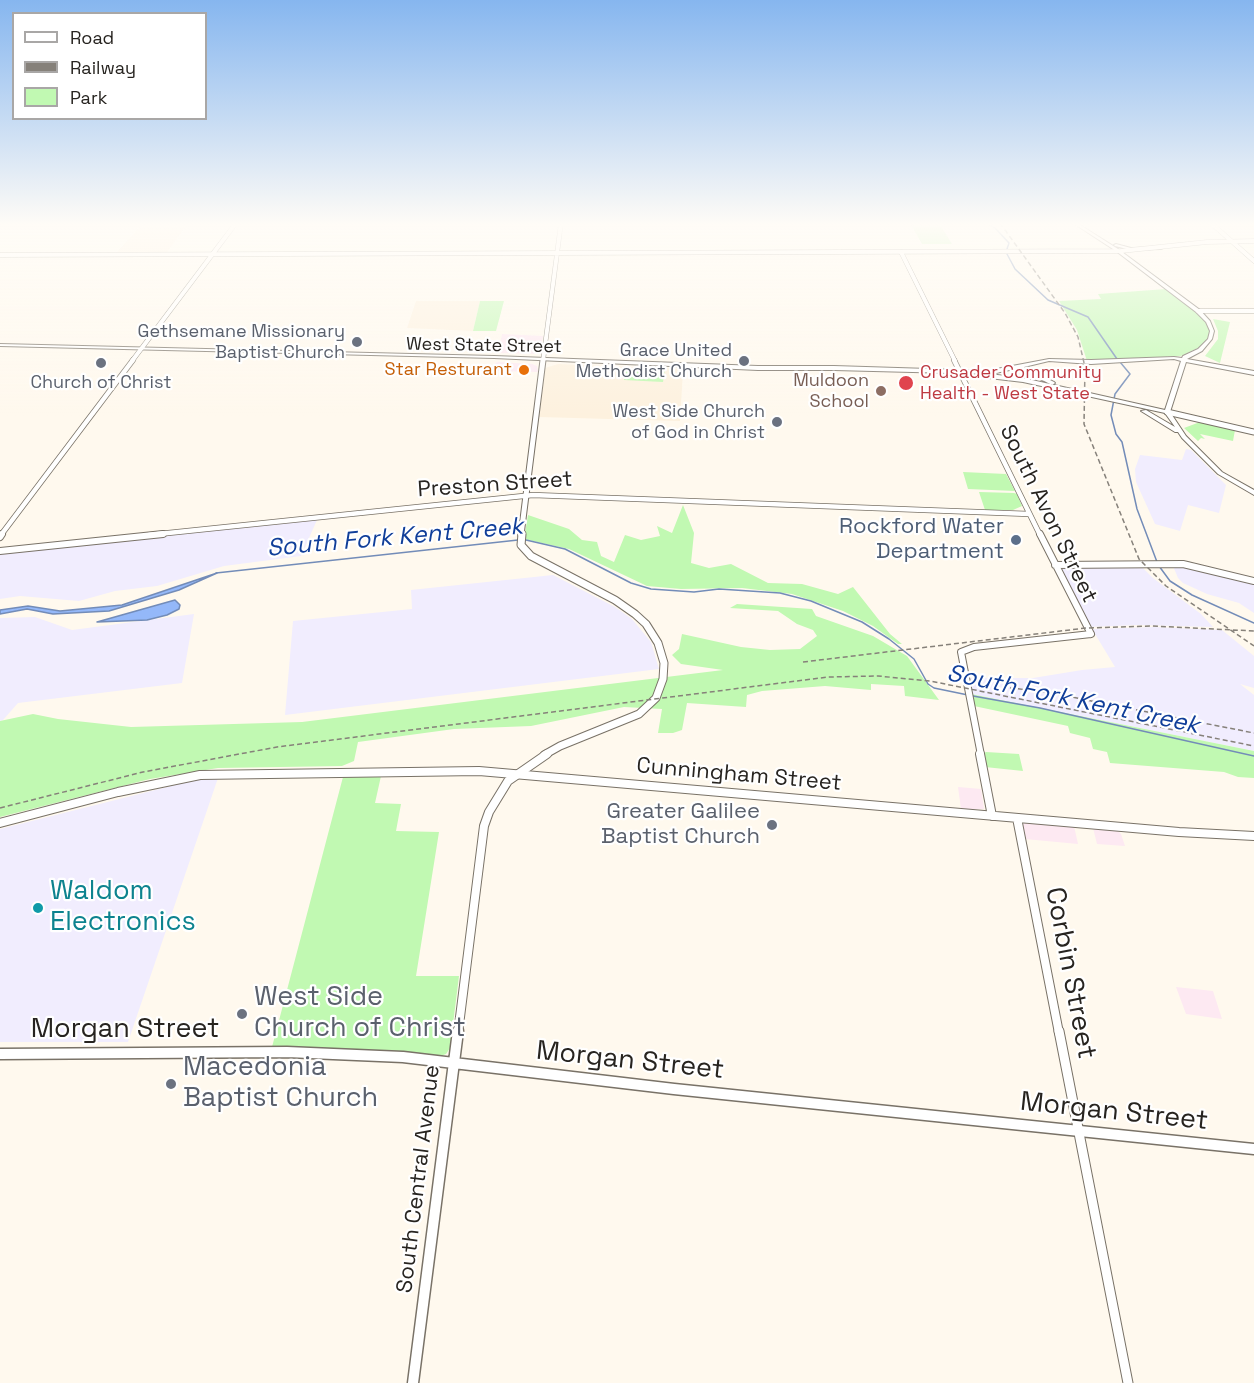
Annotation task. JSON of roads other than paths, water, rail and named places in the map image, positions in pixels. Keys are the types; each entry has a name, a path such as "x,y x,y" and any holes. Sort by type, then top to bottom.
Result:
{"main road":[{"name":"South Central Avenue","path":"413,1383 484,826 500,793 518,774 560,746 639,714 656,698 664,670 662,653 654,634 635,614 615,600 531,556 521,545 552,288"},
{"path":"1168,288 1200,311 1208,322 1211,336 1205,346 1185,359 1167,412 1184,437"},
{"path":"1170,288 1210,319 1215,330 1215,339 1204,357 1228,368"},
{"name":"West State Street","path":"0,345 543,360 758,372 961,374 1012,378 1254,432"},
{"path":"1185,359 1211,346"},
{"path":"1185,359 1254,373"},
{"name":"West State Street","path":"961,374 992,372 1049,360 1084,362 1185,359"},
{"path":"1018,366 1069,390"},
{"path":"1118,401 1154,415 1184,437 1220,472 1254,493"},
{"name":"Morgan Street","path":"0,1054 287,1052 453,1062 674,1089 1254,1149"}],"street":[{"path":"0,537 187,288"},
{"name":"South Avon Street","path":"918,288 1029,514 1091,634 962,650 960,654 992,816"},
{"path":"1200,311 1254,311"},
{"name":"Preston Street","path":"0,551 526,496 593,496 1029,514"},
{"path":"1055,565 1191,564 1254,581"},
{"name":"Cunningham Street","path":"0,823 181,778 219,774 479,771 992,816 1254,836"},
{"name":"Corbin Street","path":"1017,818 1128,1383"}],"water":[{"path":"217,573 179,590 109,611 53,614 27,609 0,614 0,610 28,606 60,611 122,605"},
{"path":"175,600 180,605 179,609 167,615 147,620 97,622"}],"waterway":[{"path":"1035,288 1048,300 1088,317 1117,359"},
{"path":"1120,362 1130,374 1115,394 1111,415 1116,434 1122,442 1137,509 1157,562"},
{"name":"South Fork Kent Creek","path":"216,573 518,540"},
{"name":"South Fork Kent Creek","path":"526,540 565,549 631,583 651,589 694,592 719,589 780,593 811,601 862,622 889,639 914,659 928,684 934,688 968,695"},
{"path":"1159,566 1170,581 1192,595 1254,623"},
{"name":"South Fork Kent Creek","path":"973,696 1040,708 1254,756"}],"railway":[{"path":"1047,288 1065,313 1078,337 1085,367 1084,424 1139,559 1166,586 1230,630"},
{"path":"803,662 1086,628 1152,626 1230,630"},
{"path":"1230,630 1254,631"},
{"path":"1230,630 1254,646"},
{"path":"0,808 143,772 277,747 828,677 878,676 930,681 1254,746"},
{"path":"1002,687 1046,692 1254,733"}],"place":[{"name":"Gethsemane Missionary Baptist Church","path":"357,342"},
{"name":"Grace United Methodist Church","path":"744,361"},
{"name":"Church of Christ","path":"101,363"},
{"name":"Star Resturant","path":"524,370"},
{"name":"Crusader Community Health - West State","path":"906,383"},
{"name":"Muldoon School","path":"881,391"},
{"name":"West Side Church of God in Christ","path":"777,422"},
{"name":"Rockford Water Department","path":"1016,540"},
{"name":"Greater Galilee Baptist Church","path":"772,825"},
{"name":"Waldom Electronics","path":"38,908"},
{"name":"West Side Church of Christ","path":"242,1014"},
{"name":"Macedonia Baptist Church","path":"171,1084"}]}
